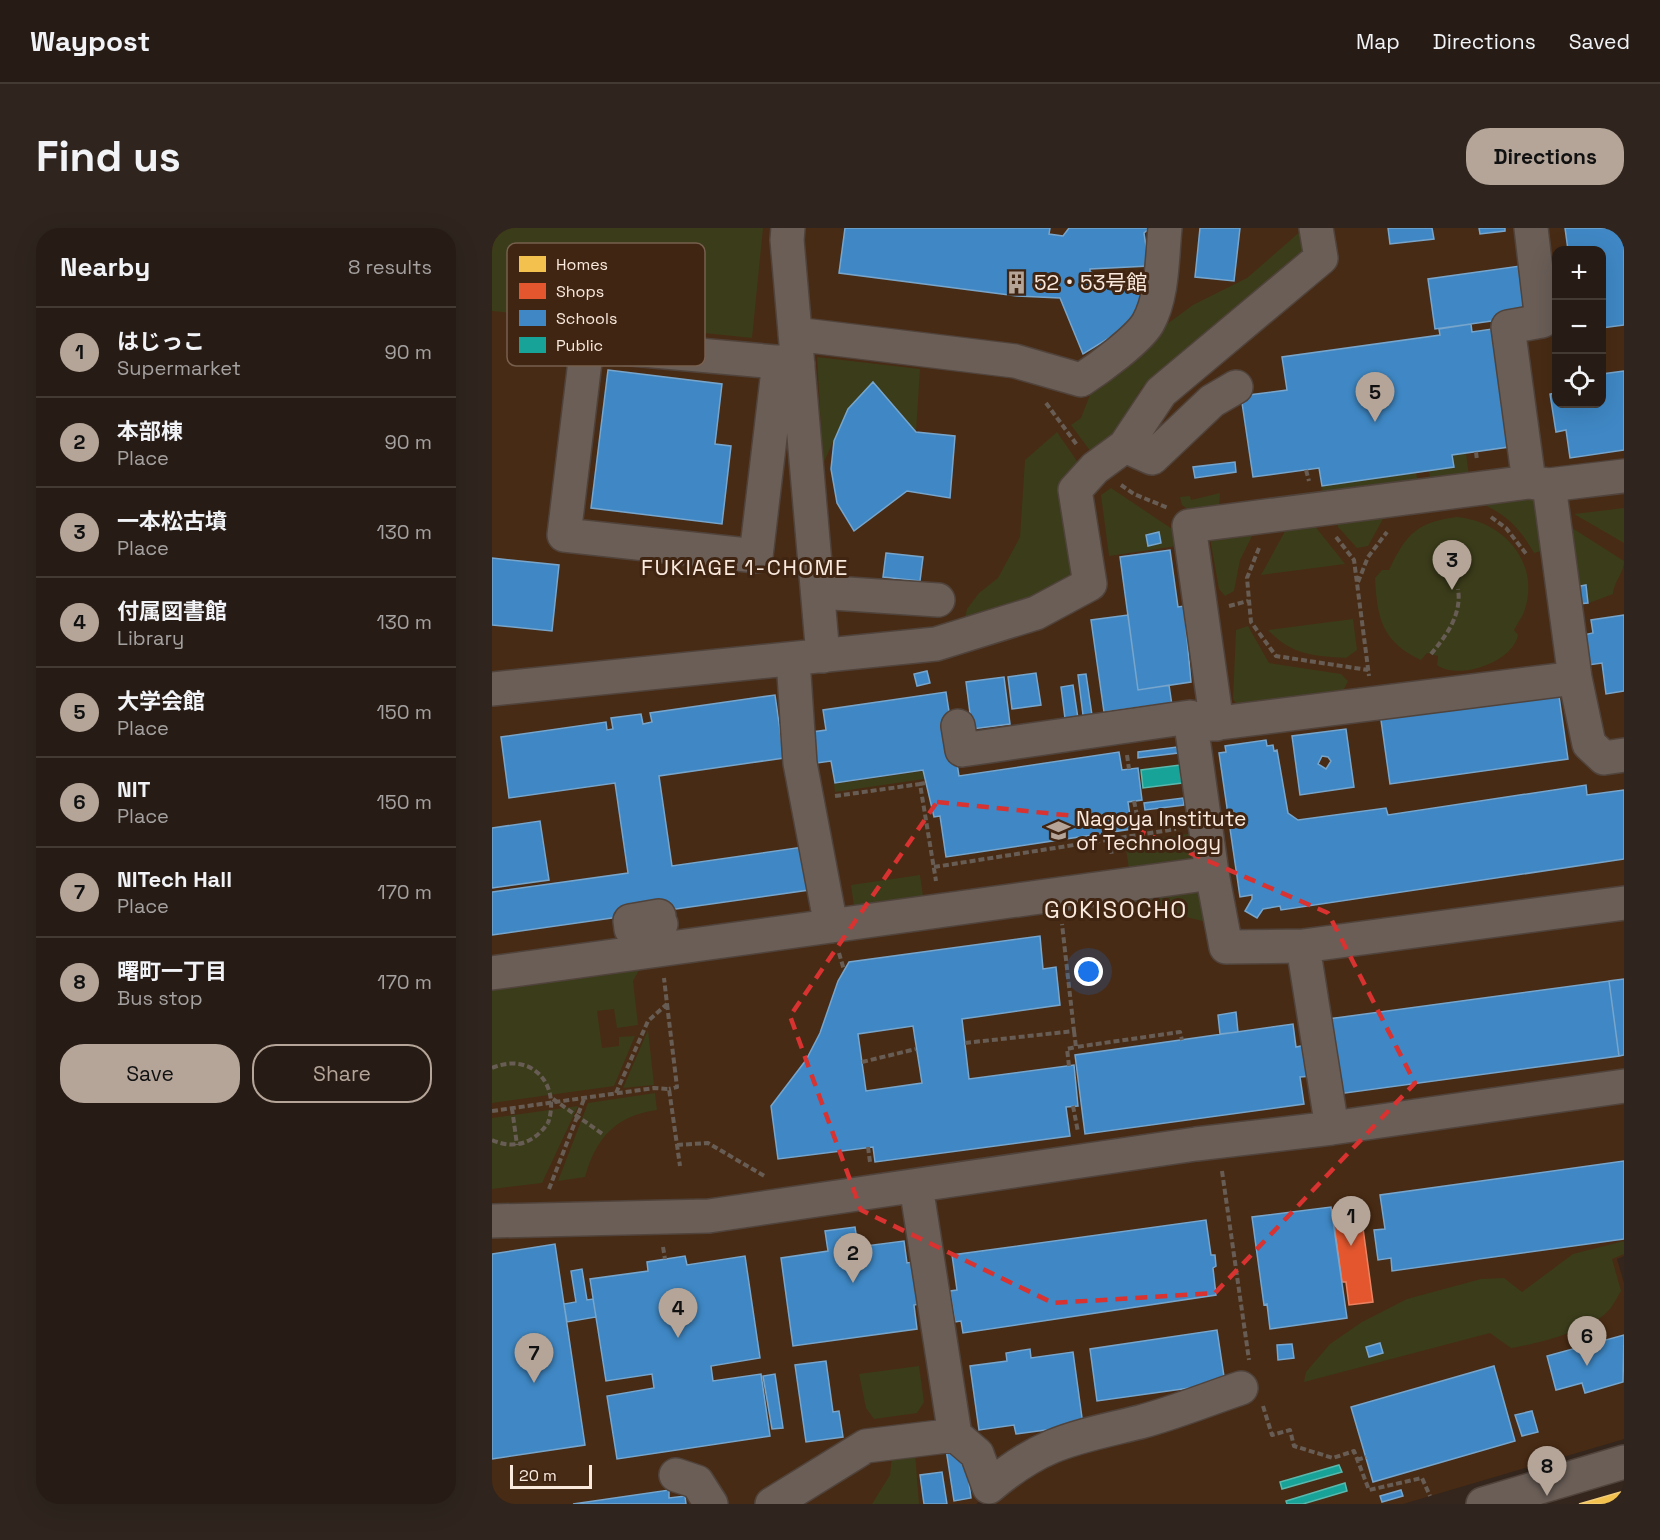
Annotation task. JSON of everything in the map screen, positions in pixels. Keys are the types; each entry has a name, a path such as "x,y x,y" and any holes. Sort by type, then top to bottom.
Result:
{"street":[{"path":"788,228 791,353 818,592 808,658 800,763 831,926"},
{"path":"705,350 1015,361 1081,380 1103,367 1147,324 1158,291 1165,228"},
{"path":"492,689 936,644 1036,613 1090,584 1075,490 1095,468 1125,446 1161,392 1321,258 1316,228"},
{"path":"1531,228 1542,321 1508,327 1562,588 1575,678 1589,744 1604,758 1624,755"},
{"path":"584,366 564,535 756,556 791,353"},
{"path":"1125,446 1152,458 1212,401 1236,387"},
{"path":"1624,476 1420,496 1312,495 1271,515 1189,526 1204,725 1206,824 1212,873 1226,947 1303,946 1624,903"},
{"path":"818,592 938,600"},
{"path":"958,726 962,750 1190,717 1204,725 1575,678"},
{"path":"492,973 660,930 831,926 1212,873"},
{"path":"1303,946 1332,1128"},
{"path":"492,1221 537,1218 709,1216 1218,1141 1332,1128 1624,1086"},
{"path":"916,1186 955,1434 977,1454 989,1487 1028,1457 1073,1437 1139,1422 1251,1384"},
{"path":"772,1504 866,1446 955,1434"},
{"path":"1483,1504 1624,1462"},
{"path":"676,1475 697,1482 711,1504"}],"path":[{"path":"1306,470 1312,495 1354,560 1372,703"},
{"path":"1117,482 1134,494"},
{"path":"1358,583 1368,557 1400,514 1420,496"},
{"path":"1483,512 1506,528 1540,577 1562,588"},
{"path":"1271,515 1247,578 1251,622 1276,656 1368,670"},
{"path":"1431,654 1457,616 1460,603 1458,589"},
{"path":"807,800 923,783 934,867 1206,824"},
{"path":"1134,801 1141,834"},
{"path":"1059,895 1076,1047"},
{"path":"492,1111 654,1088 677,1087 660,930"},
{"path":"616,1093 648,1021 667,1004"},
{"path":"965,1044 1074,1031"},
{"path":"1069,1066 1067,1048 1180,1032 1182,1040"},
{"path":"862,1062 916,1049"},
{"path":"492,1068 514,1063 528,1067 540,1074 548,1085 552,1098 548,1124 540,1134 517,1145 503,1145 492,1140"},
{"path":"669,1089 680,1166"},
{"path":"552,1098 604,1135"},
{"path":"537,1218 585,1098"},
{"path":"512,1108 517,1145"},
{"path":"1218,1141 1251,1384 1272,1435 1290,1430 1294,1446 1334,1458 1354,1451 1369,1490 1422,1478 1430,1496"},
{"path":"677,1145 708,1143 767,1177 778,1176"},
{"path":"868,1147 870,1166"},
{"path":"1358,1460 1366,1457"}],"highlighted area":[{"path":"937,802 1114,820 1328,913 1415,1083 1215,1293 1053,1303 861,1210 790,1016"}],"shaded area":[{"name":"Nagoya Institute of Technology","path":"492,228 1624,228 1624,1256 1617,1259 1624,1283 1624,1439 1403,1504 995,1504 992,1494 976,1504 492,1504"},
{"path":"492,228 763,228 752,338 705,333 705,243 507,243 507,313 492,311"},
{"path":"1302,230 1306,249 1142,387 1108,445 1094,456 1071,425 1081,418 1093,387 1122,357 1193,305 1247,278"},
{"path":"817,357 920,369 916,432 873,382 848,409 823,464"},
{"path":"1057,432 1081,467 1059,484 1072,583 964,621 967,609 979,593 998,578 1020,537 1025,460"},
{"path":"1466,453 1469,476 1431,482 1429,471 1453,467 1452,455"},
{"path":"1416,473 1418,483 1323,496 1322,486"},
{"path":"1111,488 1175,531 1177,546 1109,556 1101,495"},
{"path":"1220,493 1219,510 1195,515 1182,505 1180,497 1190,496 1191,500"},
{"path":"1481,496 1539,496 1544,550 1534,553 1514,525 1485,505"},
{"path":"1624,508 1624,543 1574,514"},
{"path":"1336,516 1384,517 1368,546 1357,548 1338,527"},
{"path":"1457,517 1474,520 1503,535 1522,560 1527,575 1528,592 1524,612 1514,630 1518,635 1514,645 1496,661 1471,670 1458,671 1437,665 1438,656 1427,653 1421,660 1408,653 1390,637 1380,617 1375,578 1382,570 1389,570 1407,539 1422,526"},
{"path":"1310,520 1345,564 1261,575 1290,522"},
{"path":"1566,524 1624,561 1613,594 1589,603 1586,585 1576,586"},
{"path":"1255,530 1240,560 1234,591 1225,596 1219,589 1210,538"},
{"path":"1353,619 1357,650 1346,658 1303,653 1285,645 1268,630"},
{"path":"1248,626 1269,663 1341,674 1348,681 1342,693 1240,709 1233,699 1236,630"},
{"path":"923,771 924,779 835,792 834,784"},
{"path":"1194,833 1198,858 1129,869 1125,843"},
{"path":"920,875 923,896 854,906 851,885"},
{"path":"1205,887 1210,923 1116,899"},
{"path":"641,967 633,981 638,1025 617,1028 614,1009 597,1011 602,1048 619,1046 619,1037 635,1036 614,1086 492,1103 492,987"},
{"path":"648,1030 654,1085 623,1088"},
{"path":"655,1093 657,1110 630,1118 609,1131 595,1151 585,1177 558,1181 588,1103"},
{"path":"578,1106 542,1183 492,1189 492,1118"},
{"path":"1624,1241 1624,1254 1612,1259 1621,1291 1608,1311 1577,1330 1549,1340 1511,1348 1490,1333 1304,1382 1306,1372 1330,1344 1362,1322 1407,1299 1481,1279 1504,1278 1522,1292 1573,1254"},
{"path":"919,1366 924,1402 917,1413 874,1419 866,1408 859,1374"},
{"path":"915,1453 919,1504 872,1504 890,1475 892,1456"}],"building: Homes":[{"path":"1624,1491 1624,1504 1579,1504"}],"building: Shops":[{"path":"1360,1206 1373,1302 1349,1305 1346,1282 1342,1282 1332,1210"}],"building: Schools":[{"name":"52・53号館","path":"845,228 1050,228 1049,234 1063,236 1069,228 1150,228 1144,233 1149,266 1090,269 1090,272 1149,291 1137,321 1083,354 1060,298 1017,296 839,273"},
{"path":"1200,228 1240,228 1234,281 1195,277"},
{"path":"1388,228 1432,228 1434,239 1390,244"},
{"path":"1479,228 1505,228 1505,231 1480,234"},
{"path":"1565,228 1624,228 1624,325 1606,327 1606,246 1567,246"},
{"path":"1520,266 1527,316 1435,329 1428,279"},
{"path":"1471,324 1472,332 1492,329 1509,447 1452,455 1454,467 1322,486 1319,468 1253,477 1241,396 1287,390 1282,357 1440,335 1439,329"},
{"path":"608,370 722,384 715,444 731,446 722,524 591,508"},
{"path":"1624,371 1624,450 1570,458 1566,430 1556,432 1552,408 1606,408 1606,373"},
{"path":"873,382 916,432 955,436 950,498 907,491 854,531 837,503 831,469 834,441 848,409"},
{"path":"1235,462 1236,472 1195,478 1193,467"},
{"path":"1159,532 1161,543 1148,546 1146,535"},
{"path":"1170,550 1178,607 1184,606 1191,682 1138,690 1120,557"},
{"path":"886,553 923,557 920,581 883,577"},
{"path":"492,558 559,565 552,631 492,625"},
{"path":"1586,585 1588,603 1578,604 1575,587"},
{"path":"1128,615 1138,690 1169,685 1173,712 1157,714 1155,705 1104,712 1091,620"},
{"path":"1624,615 1624,691 1606,694 1602,663 1588,665 1583,635 1593,633 1591,620"},
{"path":"927,671 930,683 917,686 914,674"},
{"path":"1036,673 1041,705 1012,709 1008,677"},
{"path":"1086,674 1093,722 1084,723 1078,675"},
{"path":"1004,677 1010,724 972,729 966,682"},
{"path":"1073,685 1079,725 1066,726 1061,687"},
{"path":"1558,689 1568,759 1390,784 1380,713"},
{"path":"946,692 959,776 1119,752 1122,770 1138,768 1142,800 1128,802 1132,829 946,857 940,816 934,817 923,770 835,783 831,761 817,763 812,732 826,730 823,710"},
{"path":"775,695 784,758 659,776 672,866 803,847 809,890 492,935 492,892 628,873 615,783 509,798 501,737 606,722 607,730 613,729 611,718 641,714 643,724 652,722 650,713"},
{"path":"1346,729 1354,787 1300,795 1292,736","holes":["1322,756 1328,757 1331,761 1326,769 1318,764"]},
{"path":"1266,740 1267,746 1273,745 1274,751 1277,750 1288,813 1298,820 1386,808 1388,815 1586,785 1587,795 1624,790 1624,859 1281,910 1280,906 1263,909 1257,918 1245,911 1252,895 1240,897 1219,753 1226,752 1225,746"},
{"path":"1177,747 1178,753 1138,758 1138,752"},
{"path":"1183,798 1184,805 1145,810 1144,803"},
{"path":"540,821 549,880 492,888 492,828"},
{"path":"1040,936 1043,969 1056,967 1060,1005 962,1019 969,1079 1074,1065 1078,1106 1066,1107 1070,1136 875,1162 873,1147 778,1159 771,1106 806,1060 820,1033 838,981 849,962","holes":["913,1026 922,1083 866,1091 858,1034"]},
{"path":"1624,979 1624,1055 1619,1056 1609,981"},
{"path":"1609,981 1619,1056 1338,1094 1328,1019"},
{"path":"1236,1012 1238,1032 1220,1034 1218,1015"},
{"path":"1293,1024 1296,1047 1306,1045 1311,1076 1300,1077 1304,1104 1085,1134 1075,1055"},
{"path":"1624,1161 1624,1239 1392,1271 1391,1258 1378,1260 1374,1230 1385,1229 1380,1195"},
{"path":"1331,1207 1347,1318 1270,1329 1267,1304 1264,1305 1252,1217"},
{"path":"1206,1220 1211,1255 1215,1255 1216,1266 1213,1268 1216,1295 963,1333 961,1321 955,1322 950,1291 957,1290 952,1255"},
{"path":"855,1227 858,1247 904,1241 907,1263 919,1261 925,1303 914,1305 917,1329 793,1346 781,1258 828,1251 825,1231"},
{"path":"555,1244 585,1445 492,1459 492,1254"},
{"path":"685,1256 687,1265 745,1256 760,1358 711,1366 713,1381 761,1374 770,1436 617,1459 607,1396 654,1388 652,1374 606,1381 590,1279 648,1271 647,1262"},
{"path":"582,1269 587,1300 593,1299 596,1317 567,1322 564,1304 576,1302 571,1271"},
{"path":"1217,1330 1225,1383 1097,1401 1090,1349"},
{"path":"1624,1335 1623,1382 1585,1393 1582,1383 1556,1390 1547,1356"},
{"path":"1380,1343 1383,1353 1369,1357 1366,1347"},
{"path":"1292,1344 1294,1358 1278,1360 1277,1345"},
{"path":"1030,1349 1031,1358 1073,1352 1083,1425 1016,1434 1014,1425 979,1430 970,1366 1007,1361 1006,1353"},
{"path":"826,1361 833,1412 839,1411 843,1437 806,1442 795,1365"},
{"path":"1494,1366 1515,1441 1373,1482 1351,1407"},
{"path":"775,1374 783,1428 772,1429 763,1376"},
{"path":"1532,1411 1538,1432 1522,1436 1515,1415"},
{"path":"964,1446 971,1498 954,1501 946,1449"},
{"path":"942,1472 947,1504 924,1504 920,1475"},
{"path":"669,1490 669,1498 685,1496 686,1504 573,1504"},
{"path":"1401,1490 1403,1496 1382,1502 1380,1496"}],"building: Public":[{"path":"1180,765 1182,783 1143,788 1141,770"},
{"path":"1339,1465 1342,1472 1282,1489 1280,1482"},
{"path":"1345,1483 1347,1491 1303,1504 1287,1504 1286,1501"}],"place":[{"name":"52・53号館","path":"1016,282"},
{"name":"大学会館","path":"1375,422"},
{"name":"一本松古墳","path":"1452,590"},
{"name":"Nagoya Institute of Technology","path":"1058,830"},
{"name":"はじっこ","path":"1351,1246"},
{"name":"本部棟","path":"853,1283"},
{"name":"付属図書館","path":"678,1338"},
{"name":"NIT","path":"1587,1366"},
{"name":"NITech Hall","path":"534,1383"},
{"name":"曙町一丁目","path":"1547,1496"}],"district":[{"name":"FUKIAGE 1-CHOME","path":"745,567"},
{"name":"GOKISOCHO","path":"1116,909"}]}
